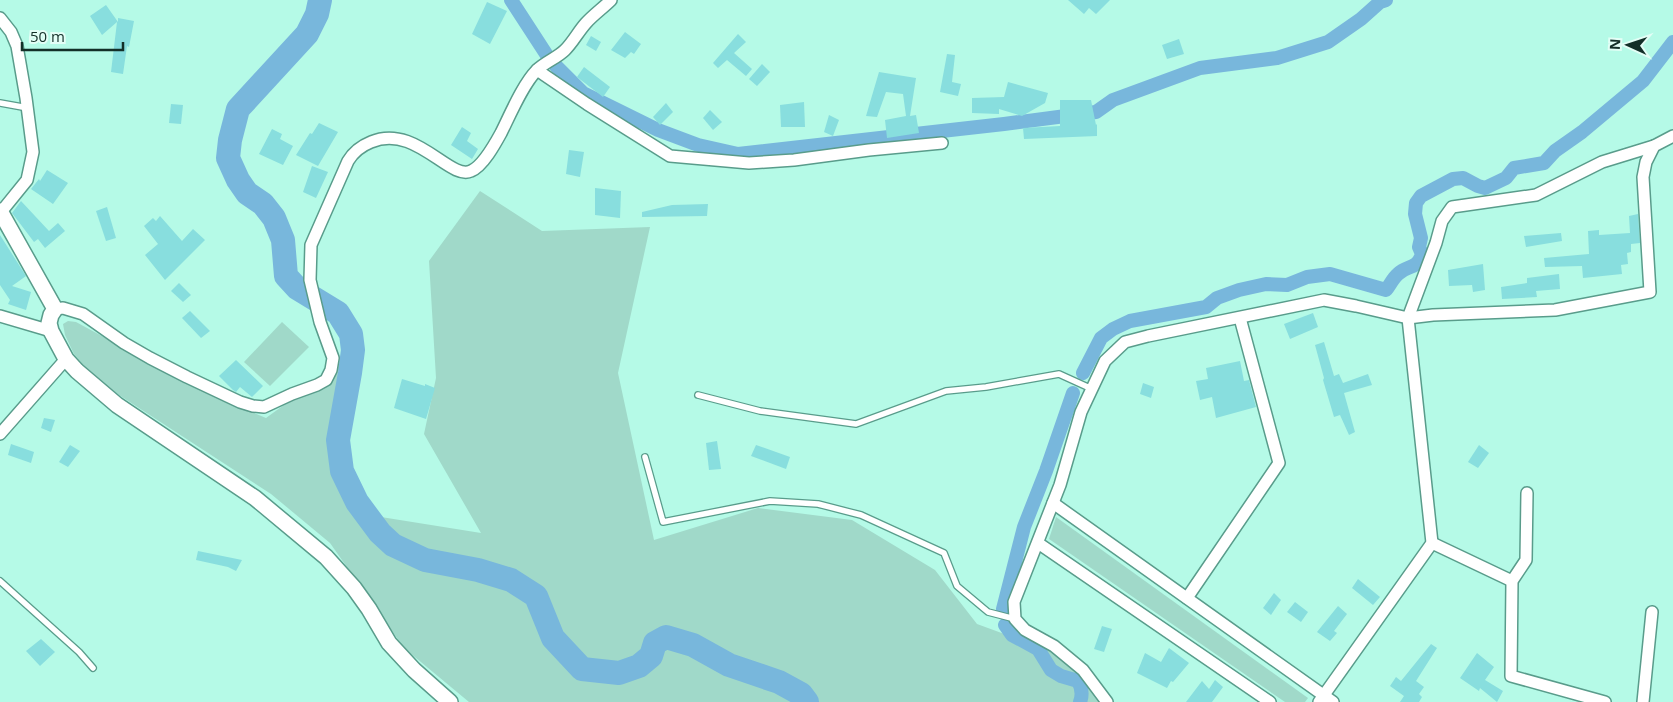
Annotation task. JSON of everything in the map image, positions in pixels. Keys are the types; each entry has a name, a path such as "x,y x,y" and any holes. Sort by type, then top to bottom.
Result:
{"street":[{"path":"450,702 414,670 389,643 359,595 326,558 255,498 117,405 77,371 66,359 51,331 49,323 55,310 63,308 83,314 124,343 150,358 246,404 264,407 318,385 326,380 331,370 333,358 320,322 310,280 311,245 354,151 376,140 388,138 401,139 413,142 456,171 465,173 473,171 494,145 537,70 564,51 587,22 611,0"},
{"path":"0,18 11,32 18,46 28,108 32,152 27,180 1,211 55,310"},
{"path":"537,70 670,156 748,163 794,160 942,143"},
{"path":"1053,503 1187,598 1325,700 1432,543 1408,318 1436,243 1442,221 1452,207 1536,194 1602,162 1654,146 1673,136"},
{"path":"1107,702 1083,670 1054,646 1025,630 1015,619 1014,602 1060,485 1081,412 1105,362 1125,342 1324,300 1408,318 1555,310 1650,292 1643,177 1646,162 1654,146"},
{"path":"0,316 51,331"},
{"path":"1187,598 1278,463 1240,318"},
{"path":"0,434 66,359"},
{"path":"1527,493 1526,560 1512,581 1512,676 1605,702"},
{"path":"1038,543 1270,702"},
{"path":"1432,543 1512,581"},
{"path":"1643,702 1652,612"}],"lane":[{"path":"0,103 28,108"},
{"path":"698,395 760,411 856,424 946,391 986,387 1059,374 1092,389"},
{"path":"645,457 663,522 770,502 818,504 852,513 944,553 957,586 988,612 1015,619"},
{"path":"0,581 79,652 93,668"}],"shaded area":[{"path":"480,191 542,231 650,227 618,373 654,540 758,508 852,520 935,570 977,624 1073,659 1101,702 469,702 404,648 330,543 271,494 119,395 90,373 74,354 65,335 63,324 68,321 76,322 209,394 266,418 350,357 340,407 340,444 350,473 370,503 381,517 481,533 424,434 436,378 429,261"},
{"path":"282,322 309,347 270,386 244,362"},
{"path":"1056,517 1308,698 1305,702 1285,702 1049,539"}],"building":[{"path":"1068,0 1110,0 1096,14 1089,8 1084,14"},
{"path":"487,2 507,11 490,44 472,34"},
{"path":"106,5 118,22 118,18 134,21 129,47 127,46 123,74 111,72 117,22 102,35 90,16"},
{"path":"625,32 641,44 634,54 631,52 625,58 611,50"},
{"path":"738,34 746,42 734,53 752,69 746,76 727,60 718,68 713,63"},
{"path":"591,36 601,42 596,51 586,45"},
{"path":"1179,39 1184,54 1167,59 1162,45"},
{"path":"947,54 955,55 952,82 961,84 958,96 940,92"},
{"path":"762,64 770,72 757,86 749,79"},
{"path":"584,67 610,87 603,97 577,77"},
{"path":"879,72 916,78 910,116 916,115 919,133 887,138 885,120 906,116 903,94 886,92 877,117 866,116"},
{"path":"1008,82 1048,93 1045,103 1022,116 999,109 999,114 972,113 972,98 1004,97"},
{"path":"1060,100 1091,100 1097,124 1097,136 1024,139 1023,128 1060,126"},
{"path":"804,102 805,127 781,127 780,105"},
{"path":"666,103 673,112 660,125 653,117"},
{"path":"171,104 183,105 181,124 169,123"},
{"path":"710,110 722,122 713,130 703,118"},
{"path":"829,115 839,120 833,136 824,132"},
{"path":"319,123 338,132 318,166 296,155"},
{"path":"462,127 471,133 467,141 478,149 472,159 451,145"},
{"path":"272,129 282,134 280,139 293,146 283,165 259,154"},
{"path":"569,150 584,152 580,177 566,174"},
{"path":"312,166 328,172 316,198 303,192"},
{"path":"47,170 68,183 53,204 31,189 39,179 40,181"},
{"path":"595,188 621,191 620,218 595,215"},
{"path":"21,201 49,231 58,223 65,231 45,248 38,239 34,242 12,213"},
{"path":"708,204 707,216 642,217 642,212 672,205"},
{"path":"107,207 116,238 106,241 96,211"},
{"path":"1638,214 1640,243 1631,244 1631,252 1627,253 1628,264 1621,265 1622,274 1583,278 1582,266 1545,267 1544,258 1589,254 1588,231 1599,230 1599,235 1630,233 1629,216"},
{"path":"160,216 182,241 193,229 205,240 165,280 145,255 158,244 144,226 153,218 156,221"},
{"path":"1561,233 1562,241 1526,247 1524,236"},
{"path":"0,235 26,276 12,286 31,292 26,310 8,304 10,300 0,285"},
{"path":"1483,264 1485,290 1473,292 1472,285 1449,286 1448,270"},
{"path":"1559,274 1560,289 1536,291 1537,297 1502,299 1501,287 1527,283 1527,278"},
{"path":"179,283 191,295 183,302 171,291"},
{"path":"190,311 210,331 201,338 182,318"},
{"path":"1313,313 1318,327 1290,339 1284,324"},
{"path":"1324,342 1334,376 1339,374 1343,383 1368,374 1372,385 1344,393 1355,432 1349,435 1340,415 1334,417 1323,380 1315,345"},
{"path":"236,360 263,386 252,397 240,387 236,392 219,376"},
{"path":"1240,361 1244,381 1249,380 1256,407 1216,418 1212,397 1200,400 1196,381 1208,379 1206,368"},
{"path":"402,379 435,388 426,419 394,408"},
{"path":"1143,383 1154,387 1151,398 1140,394"},
{"path":"44,418 55,420 51,432 41,428"},
{"path":"717,441 721,469 709,470 706,443"},
{"path":"11,444 34,452 31,463 8,455"},
{"path":"70,445 80,451 68,467 59,462"},
{"path":"756,445 790,457 786,469 751,456"},
{"path":"1479,445 1489,453 1478,468 1468,462"},
{"path":"198,551 242,560 236,571 228,567 196,560"},
{"path":"1358,579 1380,597 1373,605 1352,588"},
{"path":"1274,593 1281,600 1271,615 1263,608"},
{"path":"1295,602 1308,612 1301,622 1287,612"},
{"path":"1338,606 1347,614 1334,631 1337,633 1330,641 1317,632"},
{"path":"1102,626 1112,629 1104,652 1094,649"},
{"path":"41,639 55,652 40,666 26,651"},
{"path":"1431,644 1437,648 1416,681 1424,687 1419,694 1422,697 1419,702 1400,702 1404,696 1390,686 1396,677 1401,681"},
{"path":"1169,648 1189,663 1173,682 1171,681 1167,688 1137,673 1145,653 1161,662"},
{"path":"1477,653 1494,667 1485,680 1503,691 1497,702 1480,688 1479,691 1460,678"},
{"path":"1215,680 1223,687 1212,702 1186,702 1202,681 1209,689"}],"waterway":[{"path":"320,0 317,14 307,34 238,109 230,140 228,158 238,180 247,193 263,204 274,218 283,240 286,276 297,288 338,313 351,334 353,350 338,440 342,471 357,502 380,533 393,545 425,560 478,570 511,580 536,596 553,638 582,669 619,673 639,666 651,656 655,643 666,637 693,645 729,665 779,682 801,694 807,702"},
{"path":"511,0 550,60"},
{"path":"556,66 583,93 658,130 698,145 738,154 1096,112 1113,100 1200,68 1277,58 1328,42 1361,19 1380,2 1386,0"},
{"path":"1083,373 1101,338 1113,329 1130,321 1206,307 1217,298 1239,290 1266,284 1287,285 1307,277 1330,274 1386,290 1396,276 1401,271 1415,265 1422,254 1419,247 1421,238 1415,214 1416,203 1421,196 1453,179 1463,178 1485,188 1506,178 1514,168 1544,163 1555,151 1582,132 1643,81 1673,42"},
{"path":"1003,609 1024,527 1073,393"},
{"path":"1005,625 1012,635 1038,649 1051,670 1061,676 1078,681 1082,691 1080,702"}]}
